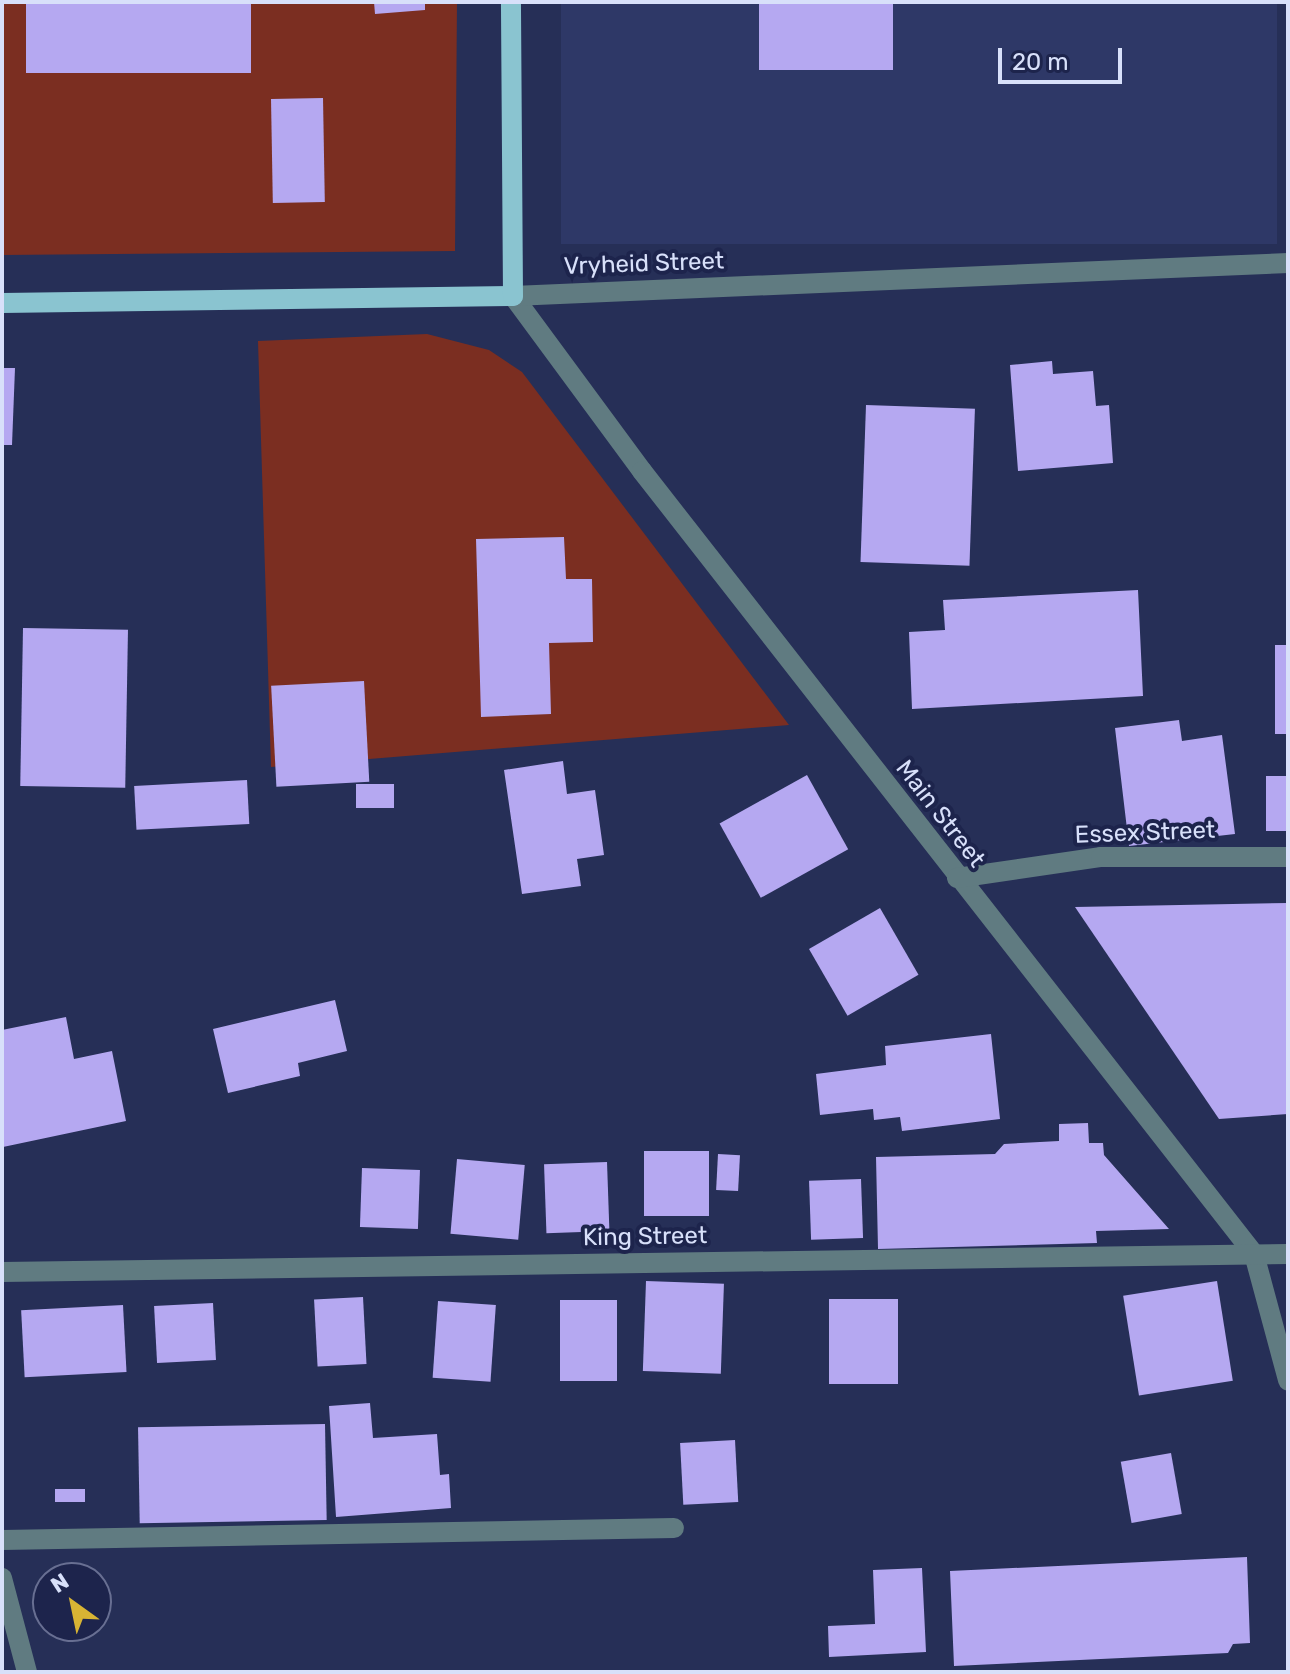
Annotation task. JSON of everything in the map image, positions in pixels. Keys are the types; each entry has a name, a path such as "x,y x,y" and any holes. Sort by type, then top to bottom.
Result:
{"main road":[{"path":"511,2 513,296"},
{"name":"Vryheid Street","path":"2,303 513,296"}],"street":[{"name":"Vryheid Street","path":"513,296 1288,263"},
{"name":"Main Street","path":"513,296 957,878 1254,1254 1288,1379"},
{"name":"Essex Street","path":"957,878 1101,857 1288,857"},
{"name":"King Street","path":"2,1272 1288,1254"},
{"path":"2,1540 674,1528"},
{"path":"2,1578 27,1672"}],"shaded area":[{"path":"2,2 26,2 27,73 251,69 251,2 457,2 455,251 2,255"},
{"path":"561,2 1277,2 1277,244 561,244"},
{"path":"427,334 489,350 522,372 789,725 271,767 258,341"}],"building":[{"path":"26,2 251,2 251,73 26,73"},
{"path":"374,2 425,2 425,10 375,14"},
{"path":"759,2 893,2 893,70 759,70"},
{"path":"323,98 325,202 273,203 271,99"},
{"path":"1052,361 1053,374 1093,371 1096,406 1109,405 1113,463 1018,471 1010,365"},
{"path":"2,368 15,368 12,445 2,445"},
{"path":"866,405 975,409 969,566 861,562"},
{"path":"564,537 566,579 592,579 593,642 549,643 551,714 481,717 476,539"},
{"path":"1138,590 1143,696 912,709 909,632 945,630 943,600"},
{"path":"23,628 128,630 125,788 20,786"},
{"path":"1275,645 1288,645 1288,734 1275,734"},
{"path":"364,681 369,782 276,787 271,686"},
{"path":"1179,720 1182,741 1222,735 1235,834 1129,846 1115,728"},
{"path":"563,761 567,794 595,790 604,855 577,859 581,886 522,894 504,770"},
{"path":"807,775 848,849 761,898 720,823"},
{"path":"1266,776 1288,776 1288,831 1266,831"},
{"path":"247,780 249,824 136,830 134,786"},
{"path":"356,784 394,784 394,808 356,808"},
{"path":"1288,903 1288,1114 1219,1119 1075,907"},
{"path":"880,908 918,975 847,1016 809,949"},
{"path":"335,1000 347,1051 298,1063 300,1076 228,1093 213,1029"},
{"path":"66,1017 74,1059 112,1051 126,1121 3,1147 2,1030"},
{"path":"991,1034 1000,1119 902,1131 900,1117 874,1120 873,1109 820,1115 816,1074 886,1065 885,1046"},
{"path":"1088,1123 1089,1143 1103,1143 1104,1155 1169,1229 1096,1231 1097,1243 878,1249 876,1157 995,1154 1004,1144 1059,1141 1059,1124"},
{"path":"644,1151 709,1151 709,1216 644,1216"},
{"path":"718,1154 740,1155 738,1191 716,1190"},
{"path":"457,1159 525,1165 518,1240 450,1234"},
{"path":"607,1162 609,1231 546,1233 544,1164"},
{"path":"362,1168 420,1170 418,1229 360,1227"},
{"path":"861,1179 863,1238 811,1240 809,1181"},
{"path":"646,1281 724,1284 721,1374 643,1371"},
{"path":"1217,1281 1233,1381 1139,1396 1123,1296"},
{"path":"363,1297 367,1364 318,1366 314,1300"},
{"path":"829,1299 898,1299 898,1384 829,1384"},
{"path":"560,1300 617,1300 617,1381 560,1381"},
{"path":"438,1301 496,1305 490,1382 433,1378"},
{"path":"213,1303 216,1360 157,1363 154,1306"},
{"path":"123,1305 127,1372 25,1377 21,1310"},
{"path":"370,1403 373,1438 437,1434 440,1475 449,1474 451,1508 336,1517 329,1406"},
{"path":"325,1424 327,1520 140,1523 138,1427"},
{"path":"735,1440 738,1502 683,1505 680,1443"},
{"path":"1171,1453 1182,1514 1132,1523 1121,1462"},
{"path":"55,1489 85,1489 85,1502 55,1502"},
{"path":"1247,1557 1250,1643 1233,1644 1228,1653 954,1666 950,1571"},
{"path":"922,1568 926,1652 829,1657 828,1626 875,1624 873,1570"}]}
